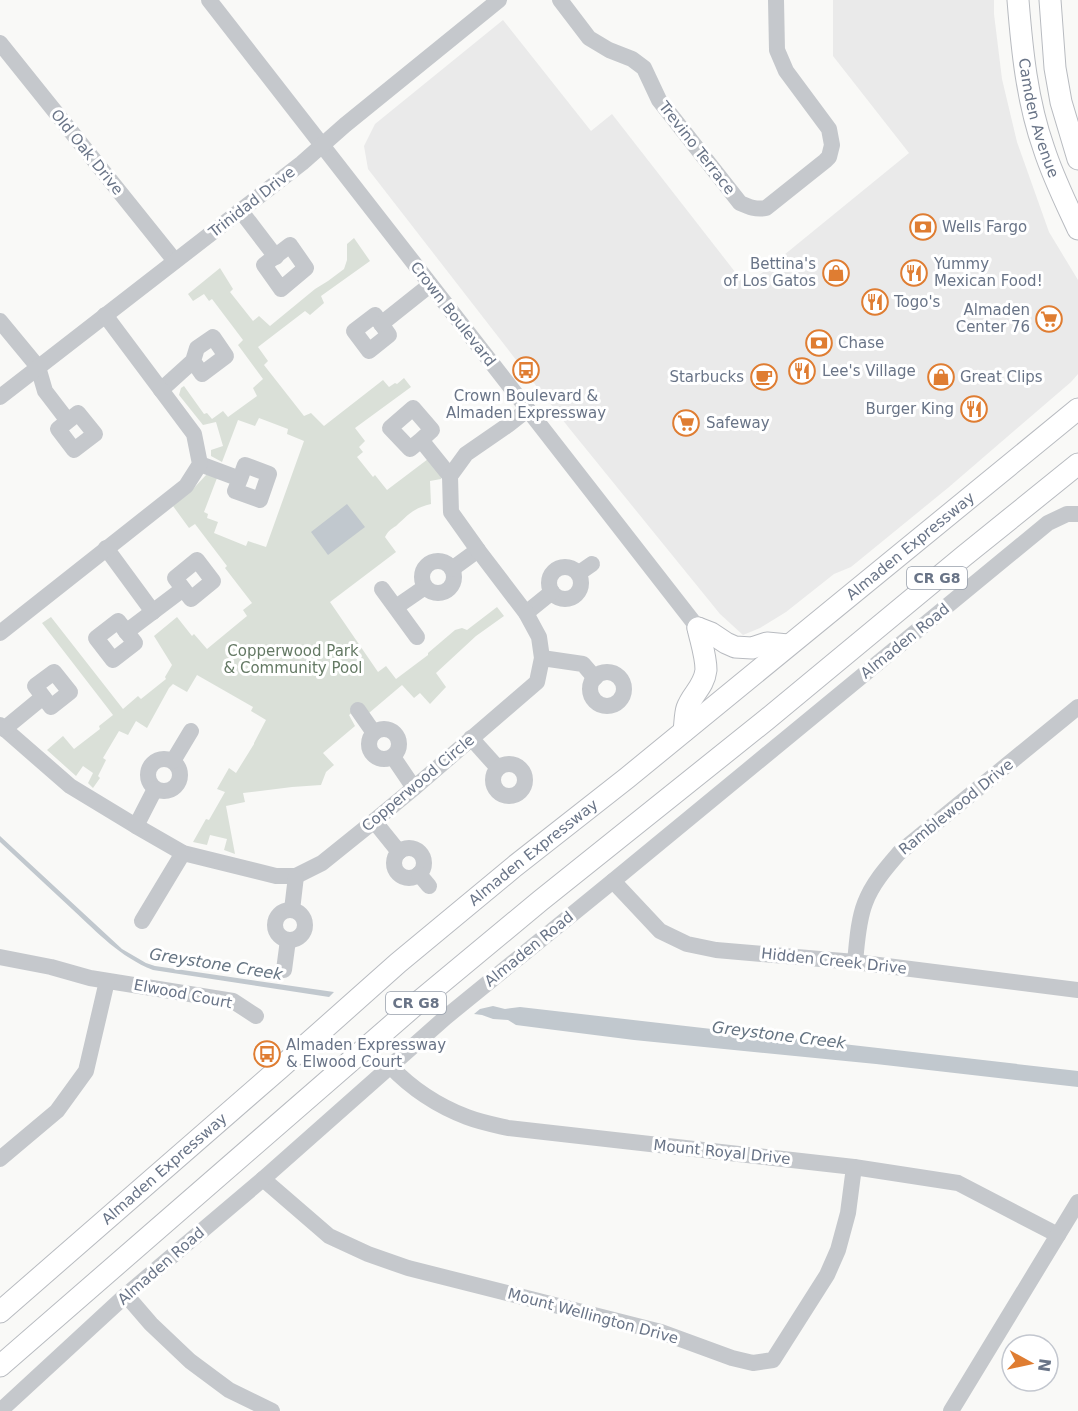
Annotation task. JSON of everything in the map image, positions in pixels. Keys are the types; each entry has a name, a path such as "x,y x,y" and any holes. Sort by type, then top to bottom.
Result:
{"main road":[{"name":"Camden Avenue","path":"1018,0 1023,55 1037,126 1044,151 1078,229"},
{"name":"Camden Avenue","path":"1050,0 1061,102 1078,159"},
{"name":"Almaden Expressway","path":"0,1312 398,963 1078,409"},
{"name":"CR G8","path":"0,1366 422,999 1078,464"},
{"path":"698,628 735,647 752,648 767,643 788,645"},
{"path":"684,731 687,708 698,692 706,670 698,628"}],"street":[{"name":"Crown Boulevard","path":"209,0 698,628"},
{"name":"Trevino Terrace","path":"560,0 590,38 609,50 632,59 644,68 659,100 740,203 759,209 766,208 830,157 832,145 829,129 786,71 777,50 776,0"},
{"name":"Trinidad Drive","path":"0,397 302,163 488,3"},
{"name":"Old Oak Drive","path":"0,43 175,261"},
{"path":"240,210 276,256"},
{"path":"381,324 430,285"},
{"path":"0,633 186,486 200,464 194,434 105,315"},
{"path":"0,321 38,367 45,391 68,421"},
{"path":"161,390 193,361"},
{"path":"450,476 466,454 527,410"},
{"path":"421,440 450,476 451,512 526,613 539,637 542,658 583,664 595,678"},
{"path":"200,464 240,478"},
{"name":"Almaden Road","path":"0,1411 126,1295 446,1017 1048,523 1067,514 1077,514"},
{"path":"106,548 153,612"},
{"path":"452,569 478,550"},
{"path":"444,562 452,569 454,580 444,592 434,593 424,587 422,572 429,563 444,562"},
{"path":"566,566 576,570 585,569 582,584 572,598 561,599 552,592 549,582 556,569 566,566"},
{"path":"396,607 424,587"},
{"path":"126,632 183,589"},
{"path":"382,589 417,637"},
{"path":"526,613 552,592"},
{"name":"Copperwood Circle","path":"296,876 322,863 414,788 537,682 542,658"},
{"path":"76,670 62,681 70,692 64,697 51,707 43,697 2,727 70,786 183,853 276,876 296,876 292,910 282,911 274,923 276,933 288,940 284,970"},
{"path":"604,673 619,677 624,686 624,706 598,703 591,694 595,678 604,673"},
{"name":"Ramblewood Drive","path":"855,962 865,902 882,872 899,853 1078,707"},
{"path":"358,710 374,733 382,729 395,734 399,744 393,757 414,788"},
{"path":"173,761 190,731"},
{"path":"471,738 498,768"},
{"path":"158,759 173,761 179,770 179,781 166,791 155,789 149,781 150,766 158,759"},
{"path":"508,764 522,771 526,795 507,796 498,792 494,777 498,768 508,764"},
{"path":"136,826 155,789"},
{"path":"374,821 399,852 403,849 413,849 422,855 424,880"},
{"path":"142,921 183,853"},
{"name":"Hidden Creek Drive","path":"614,881 660,931 687,944 716,950 855,962 1078,990"},
{"name":"Elwood Court","path":"0,957 51,967 90,978 233,1001 256,1016"},
{"path":"0,1159 57,1111 86,1071 107,981"},
{"name":"Mount Royal Drive","path":"390,1066 426,1097 468,1118 508,1128 854,1167 958,1183 1058,1235"},
{"name":"Mount Wellington Drive","path":"262,1179 329,1236 368,1254 408,1268 662,1332 723,1355 753,1363 773,1360 827,1275 838,1250 848,1213 854,1167"},
{"path":"951,1411 1078,1202"},
{"path":"126,1295 151,1324 190,1361 229,1390 272,1411"}],"shaded area":[{"path":"833,0 994,0 1002,79 1017,142 1049,232 1078,280 1078,374 949,487 851,567 834,574 786,612 760,628 743,635 720,614 569,428 368,169 364,146 375,124 503,20 591,131 612,114 746,286 909,153 833,56"},
{"path":"347,504 365,527 328,555 311,532"},
{"path":"0,836 122,949 146,963 334,992 329,997 153,970 141,965 100,935 0,842"},
{"path":"493,1006 505,1009 520,1007 1078,1071 1078,1087 634,1040 516,1025 508,1020 474,1014 480,1009"}],"green space":[{"name":"Copperwood Park & Community Pool","path":"354,238 370,261 321,296 324,303 310,315 305,311 258,347 268,361 264,365 304,416 311,413 324,426 383,380 389,387 404,378 411,387 355,428 365,441 359,447 363,452 357,457 387,490 428,459 441,472 441,479 430,481 431,504 411,512 386,535 385,537 396,552 330,602 378,672 386,666 396,679 428,655 455,630 462,628 467,630 497,607 504,616 476,636 436,673 446,687 430,704 420,693 414,698 402,685 369,713 362,705 349,715 355,726 323,753 334,765 326,772 321,785 243,793 245,802 226,806 235,854 224,850 227,839 210,835 207,845 193,842 225,792 217,789 229,768 236,773 266,720 251,711 253,707 197,675 187,692 173,684 147,728 136,721 128,735 119,731 103,758 106,760 98,776 100,778 93,788 88,783 93,773 83,766 76,776 47,750 63,736 74,749 100,729 99,726 113,715 42,623 51,617 123,709 138,696 141,699 166,679 172,665 154,636 177,617 192,636 194,634 207,649 247,616 243,610 252,603 195,524 189,528 173,506 207,474 217,478 204,512 208,514 207,518 218,522 214,533 246,546 248,541 266,547 304,441 287,434 288,429 259,418 255,426 238,420 222,462 211,456 211,450 223,446 216,422 203,425 179,395 181,388 184,386 204,414 207,413 212,419 223,411 228,417 257,396 253,388 263,379 238,345 243,340 212,299 209,301 204,294 193,301 188,294 220,268 233,289 230,292 253,321 259,316 270,326 315,289 344,269 347,260 347,244"}],"place":[{"name":"Wells Fargo","path":"923,227"},
{"name":"Bettina's of Los Gatos","path":"836,273"},
{"name":"Yummy Mexican Food!","path":"914,273"},
{"name":"Togo's","path":"875,302"},
{"name":"Almaden Center 76","path":"1049,319"},
{"name":"Chase","path":"819,343"},
{"name":"Crown Boulevard & Almaden Expressway","path":"526,370"},
{"name":"Lee's Village","path":"802,371"},
{"name":"Starbucks","path":"764,377"},
{"name":"Great Clips","path":"941,377"},
{"name":"Burger King","path":"974,409"},
{"name":"Safeway","path":"686,423"},
{"name":"Almaden Expressway & Elwood Court","path":"267,1054"}],"water label":[{"name":"Greystone Creek","path":"216,964"},
{"name":"Greystone Creek","path":"779,1035"}]}
